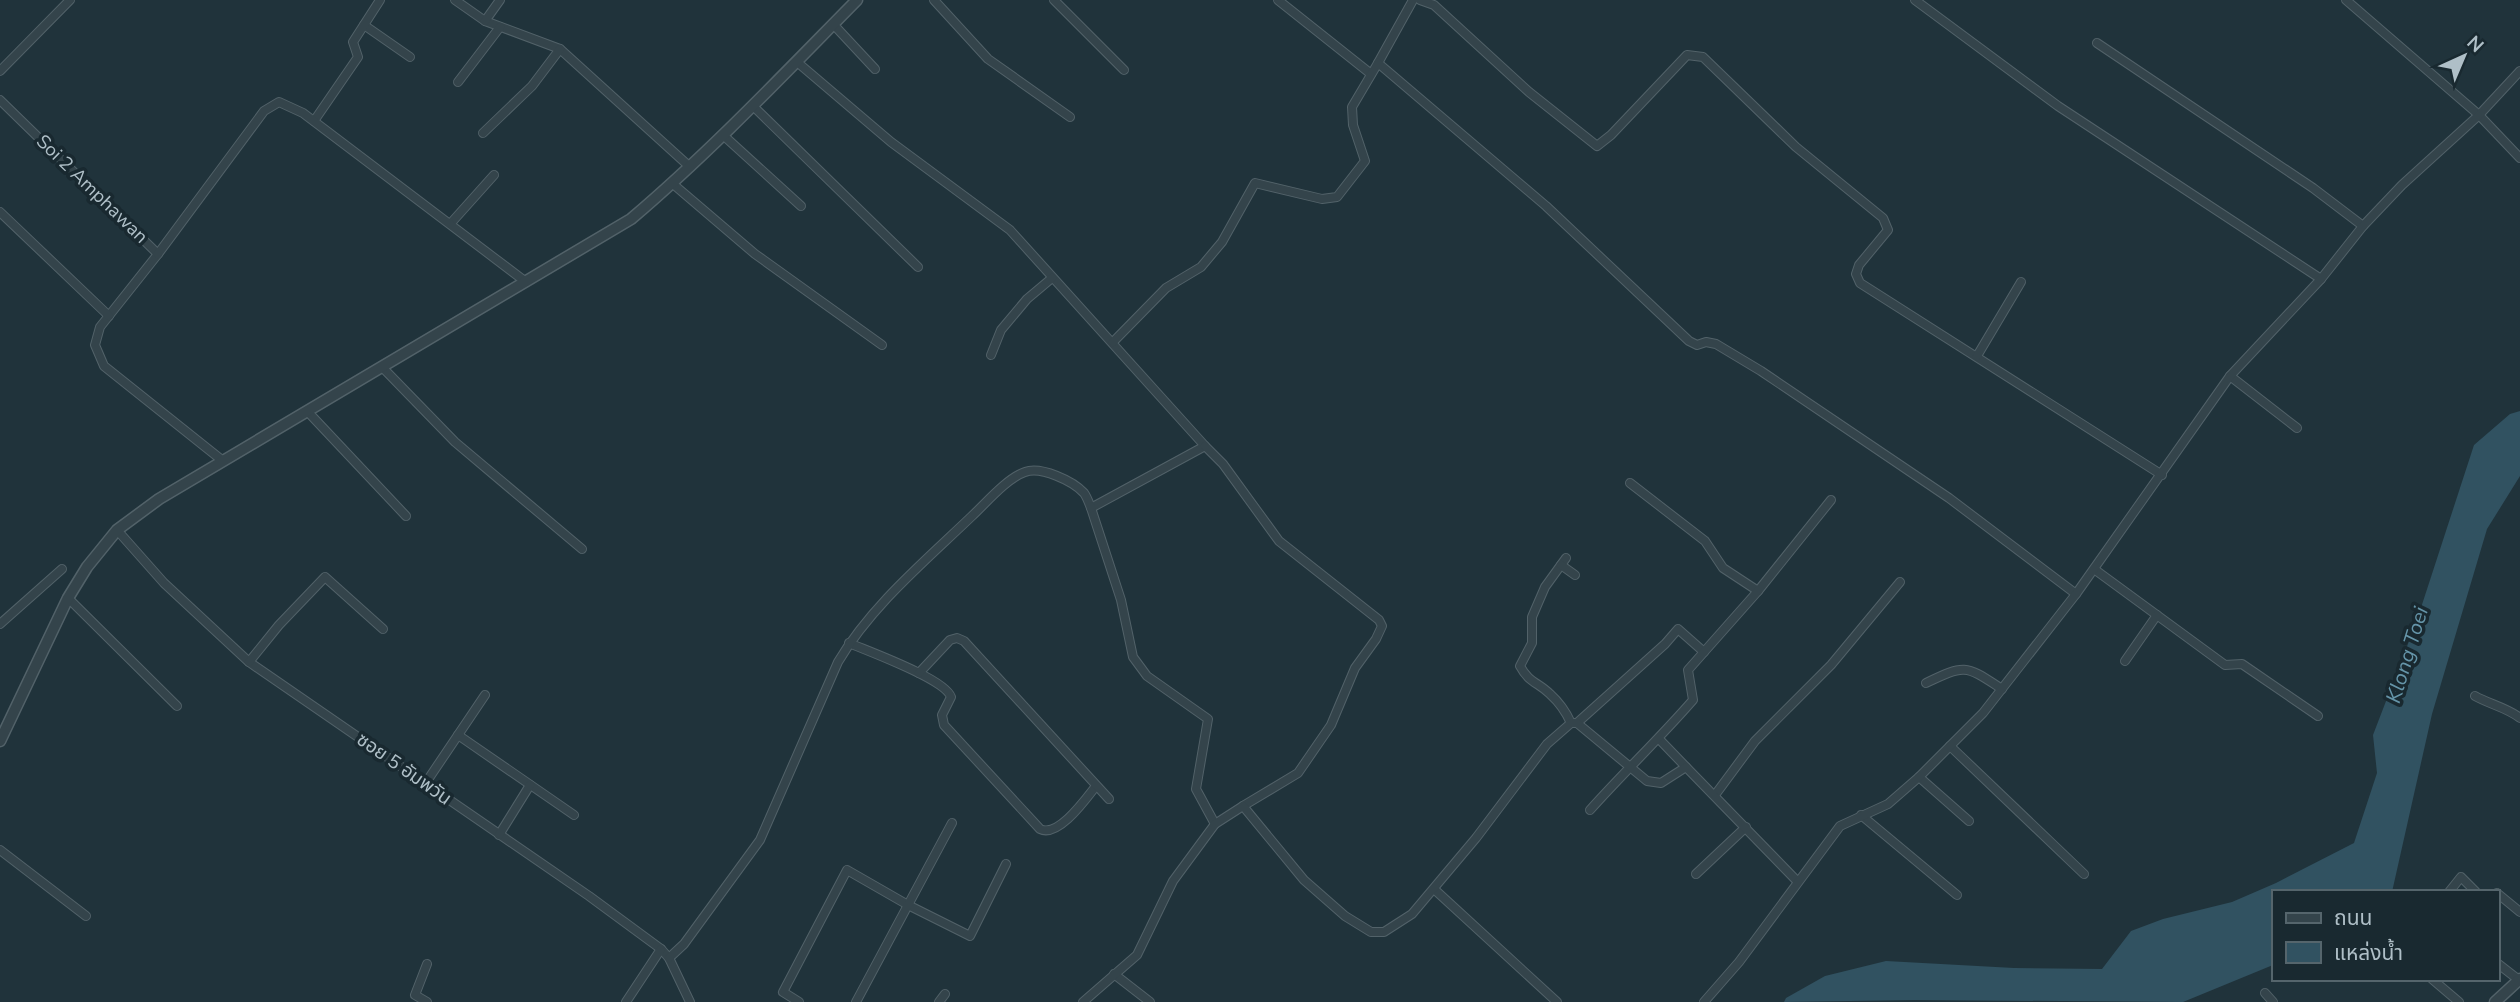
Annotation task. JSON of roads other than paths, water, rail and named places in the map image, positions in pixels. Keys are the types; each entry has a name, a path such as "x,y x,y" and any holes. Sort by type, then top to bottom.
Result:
{"street":[{"path":"0,71 70,0"},
{"path":"314,121 358,57 353,42 380,0"},
{"path":"455,0 485,21 560,49 691,167"},
{"path":"485,21 500,0"},
{"path":"0,741 68,598 87,567 117,530 159,499 631,219 673,184 754,107 857,0"},
{"path":"934,0 988,59 1070,117"},
{"path":"1054,0 1124,70"},
{"path":"1278,0 1371,74"},
{"path":"1113,342 1166,288 1201,267 1222,242 1255,183 1322,199 1337,197 1365,161 1353,125 1352,107 1413,0"},
{"path":"1420,0 1434,5 1529,92 1597,146 1611,135 1687,55 1703,57 1796,147 1883,218 1888,230 1859,265 1856,274 1860,282 2162,475"},
{"path":"1915,0 2058,106 2321,279"},
{"path":"2346,0 2479,115 2520,158"},
{"path":"833,24 875,69"},
{"path":"364,25 410,57"},
{"path":"458,82 500,27"},
{"path":"2097,43 2313,188 2363,226"},
{"path":"483,133 532,86 560,49"},
{"path":"797,62 891,142 1010,230 1223,464 1279,541 1379,620 1382,626 1355,668 1332,725 1298,773 1214,824 1173,881 1137,955 1083,1002"},
{"path":"1378,63 1546,206 1689,341 1697,345 1706,342 1716,344 1762,371 1949,498 2076,594"},
{"path":"1704,1002 1738,962 1840,826 1888,804 1983,713 2076,594 2230,376 2321,279 2363,226 2402,185 2479,115 2520,71"},
{"name":"Soi 2 Amphawan","path":"0,100 158,254 100,327 95,345 104,366 223,461"},
{"path":"158,254 264,111 279,102 314,121 526,282"},
{"path":"754,107 918,267"},
{"path":"723,135 801,206"},
{"path":"451,223 495,175"},
{"path":"673,184 755,254 882,345"},
{"path":"0,212 109,316"},
{"path":"991,355 1001,330 1027,299 1052,278"},
{"path":"1976,356 2021,282"},
{"path":"382,367 455,442 582,549"},
{"path":"2230,376 2297,428"},
{"path":"308,412 406,516"},
{"path":"1091,508 1205,446"},
{"path":"669,958 684,944 760,840 838,662 849,643 924,562 1001,489 1026,471 1054,474 1084,493 1121,600 1133,657 1147,676 1209,719 1196,789 1214,824"},
{"path":"1630,484 1705,541 1723,568 1758,591"},
{"path":"1590,810 1693,700 1688,670 1758,591 1831,500"},
{"name":"ซอย 5 อัมพวัน","path":"117,530 164,583 249,663 661,949 669,958 690,1002"},
{"path":"1576,575 1563,561 1545,587 1532,617 1532,643 1521,666 1527,679 1549,693 1574,723 1647,781 1661,783 1686,767"},
{"path":"0,624 62,569"},
{"path":"2094,569 2225,665 2242,664 2318,716"},
{"path":"249,663 279,625 325,577 383,629"},
{"path":"1715,795 1755,741 1831,665 1900,582"},
{"path":"68,598 177,706"},
{"path":"2125,661 2157,615"},
{"path":"1243,806 1304,880 1345,916 1371,932 1384,932 1412,914 1434,889 1547,744 1665,644 1678,629 1704,652"},
{"path":"919,673 950,640 957,638 964,641 1109,799"},
{"path":"849,643 919,673 949,691 951,697 942,715 944,725 1040,829 1053,831 1079,807 1096,786"},
{"path":"1926,683 1958,668 1968,670 2002,689"},
{"path":"425,784 485,695"},
{"path":"2475,696 2520,718"},
{"path":"458,735 574,815"},
{"path":"1659,739 1797,881"},
{"path":"1950,746 2084,874"},
{"path":"1919,777 1969,821"},
{"path":"499,835 530,785"},
{"path":"1861,815 1957,895"},
{"path":"856,1002 952,822"},
{"path":"1696,874 1746,827"},
{"path":"0,850 86,916"},
{"path":"799,1002 783,992 847,870 970,936 1006,864"},
{"path":"2451,890 2461,877 2474,890"},
{"path":"1434,889 1557,1002"},
{"path":"2499,894 2520,912"},
{"path":"625,1002 661,949"},
{"path":"427,964 415,995 427,1002"},
{"path":"2495,1002 2519,979 2499,964"},
{"path":"1114,974 1150,1002"},
{"path":"2434,981 2459,1002"},
{"path":"2265,993 2273,1002"},
{"path":"939,1002 945,994"}],"water":[{"name":"Klong Toei","path":"2520,411 2520,476 2487,529 2432,714 2392,890 2272,890 2272,965 2183,1002 1784,1002 1786,998 1825,976 1886,961 2014,968 2102,969 2131,931 2163,919 2232,902 2354,843 2377,773 2373,735 2416,623 2474,445 2510,414"}]}
